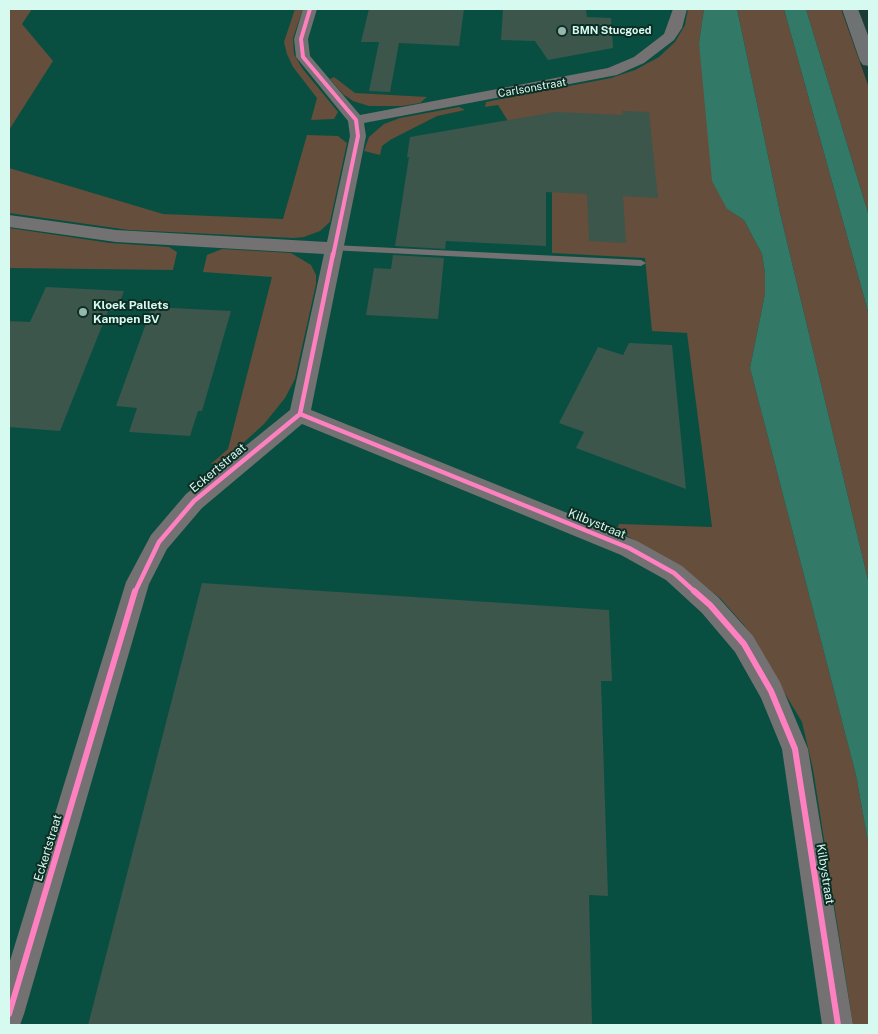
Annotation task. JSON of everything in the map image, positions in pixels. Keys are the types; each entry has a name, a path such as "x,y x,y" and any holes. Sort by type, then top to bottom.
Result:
{"highway":[{"path":"850,9 869,61"}],"street":[{"path":"300,414 333,248 358,136 356,120 303,56 301,39 310,9"},
{"name":"Carlsonstraat","path":"356,120 612,72 639,60 669,37 675,28 680,9"},
{"path":"9,220 116,236 333,248"},
{"name":"Eckertstraat","path":"9,1014 138,582 159,542 194,501 300,414"},
{"name":"Kilbystraat","path":"300,414 629,548 674,573 710,605 748,652 771,691 795,749 838,1025"}],"lane":[{"path":"333,248 641,263"}],"shaded area":[{"path":"9,9 722,9 869,730 869,1025 9,1025"},
{"path":"11,9 32,9 22,24 53,61 9,130 9,12"},
{"path":"295,9 303,9 293,38 294,54 302,68 338,112 334,119 311,120 317,98 293,67 287,54 284,42"},
{"path":"688,9 704,9 699,43 727,209 744,220 762,254 765,273 765,294 750,368 856,775 869,847 869,1025 853,1025 813,769 802,722 744,625 720,598 684,569 617,530 619,524 712,527 687,333 652,331 645,258 552,253 552,192 498,105 485,107 486,102 611,78 635,70 659,57 675,42 685,25"},
{"path":"704,9 737,9 781,217 869,584 869,847 856,775 750,368 765,294 765,273 762,254 744,220 727,209 712,181 699,43"},
{"path":"737,9 784,9 869,315 869,584 781,217"},
{"path":"784,9 806,9 869,216 869,315"},
{"path":"806,9 841,9 869,88 869,216"},
{"path":"334,77 355,93 427,97 420,103 402,106 369,106 353,101 343,94 330,79"},
{"path":"459,107 465,110 437,116 390,140 382,146 380,155 364,151 369,137 384,124 400,118"},
{"path":"307,135 338,136 347,143 330,222 320,231 304,237 129,230 9,213 9,168 163,214 283,219"},
{"path":"9,228 110,243 169,247 177,252 173,270 9,268"},
{"path":"222,249 291,253 311,265 316,275 316,284 295,379 285,398 264,424 220,464 211,464 228,449 272,277 203,272 207,255"}],"building":[{"path":"369,9 464,9 459,46 399,43 390,92 369,91 379,42 361,42"},
{"path":"503,9 586,9 587,17 611,18 613,48 548,60 535,41 501,40"},
{"path":"622,111 649,112 658,198 623,196 626,243 589,241 587,194 546,192 546,246 446,241 445,249 395,246 409,157 407,157 410,137 555,112 622,115"},
{"path":"393,255 444,258 438,319 366,315 374,268 391,269"},
{"path":"46,287 124,291 116,311 108,311 60,431 9,427 9,321 30,322"},
{"path":"152,307 231,311 202,411 198,411 190,436 129,432 137,408 116,406"},
{"path":"629,343 672,345 686,489 576,448 584,432 559,423 598,347 623,355"},
{"path":"202,583 609,610 612,681 601,681 608,896 589,895 592,1025 88,1025"}],"cycle path":[{"path":"9,1014 138,582 159,542 194,501 300,414 358,136 356,120 303,57 301,39 310,9"},
{"path":"300,414 629,548 674,573 710,605 744,644 771,691 795,749 838,1025"}],"place":[{"name":"BMN Stucgoed","path":"562,31"},
{"name":"Kloek Pallets Kampen BV","path":"83,312"}]}
